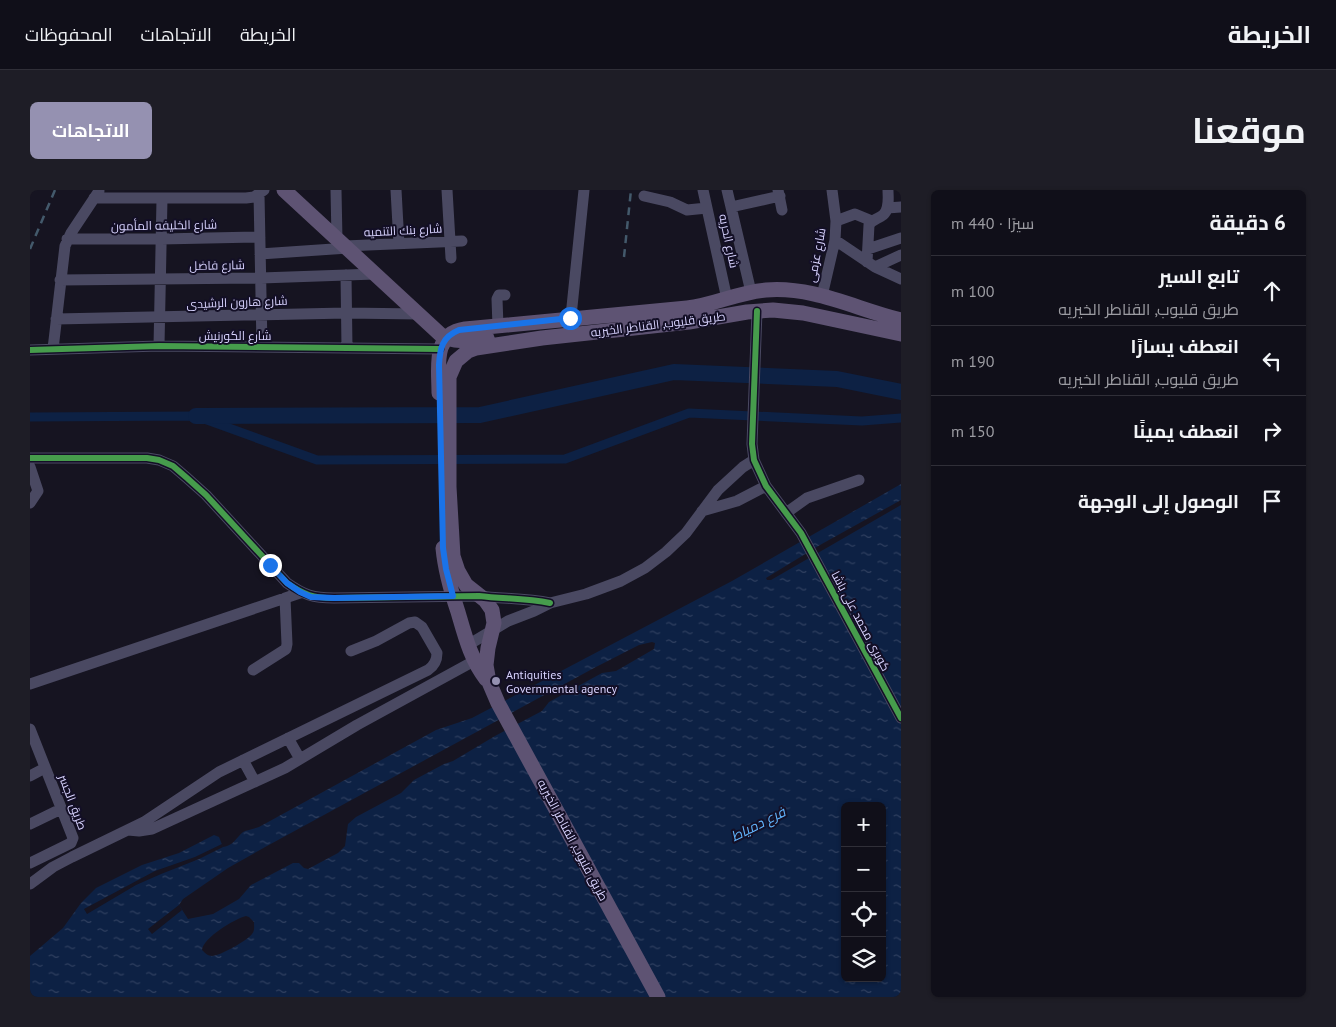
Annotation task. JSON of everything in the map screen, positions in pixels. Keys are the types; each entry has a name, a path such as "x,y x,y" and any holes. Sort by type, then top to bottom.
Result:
{"main road":[{"path":"284,190 419,314 443,344 530,333 542,338"},
{"name":"طريق قليوب, القناطر الخيريه","path":"658,997 498,703 489,682 474,661 468,645 445,562 443,344 459,330 687,308 751,292 779,289 808,292 901,320"},
{"name":"طريق قليوب, القناطر الخيريه","path":"444,371 468,351 476,348 542,338 689,322 757,311 803,313 901,334"},
{"name":"طريق قليوب, القناطر الخيريه","path":"445,487 455,564 466,585 484,600 492,610 494,623 487,656 489,682"}],"street":[{"path":"197,190 206,199"},
{"path":"336,190 343,244"},
{"path":"396,190 399,244"},
{"path":"447,190 450,258"},
{"path":"571,335 570,318 584,190"},
{"name":"شارع الحريه","path":"703,190 727,299"},
{"name":"شارع الحريه","path":"726,190 751,292"},
{"name":"شارع عزمى","path":"822,296 835,240 836,221 832,190"},
{"path":"871,265 868,249 870,225 872,221 883,214 888,208 888,190"},
{"path":"53,349 63,253 67,239 97,194 162,199 206,199 246,198 262,192 260,254 262,346"},
{"path":"730,207 779,193 782,210"},
{"path":"644,196 670,202 688,210 707,208"},
{"path":"159,346 162,199"},
{"path":"888,208 901,207"},
{"path":"836,221 855,214 872,221"},
{"name":"شارع الخليفه المأمون","path":"67,239 161,240 260,237"},
{"path":"868,249 901,238"},
{"path":"835,240 871,265 901,279"},
{"name":"شارع بنك التنميه","path":"260,254 343,244 462,241"},
{"path":"871,265 901,255"},
{"name":"شارع فاضل","path":"60,280 261,278 375,274"},
{"path":"346,275 346,348"},
{"path":"498,326 497,299 499,295 505,295"},
{"name":"كوبرى محمد على باشا","path":"757,311 752,444 754,460 766,486 801,534 901,718"},
{"name":"شارع هارون الرشيدى","path":"56,320 346,313 419,314"},
{"name":"شارع الكورنيش","path":"30,350 159,346 346,348 443,344"},
{"path":"30,458 146,458 159,460 174,466 206,495 287,583 311,597 479,596 550,602"},
{"path":"468,645 508,621 534,611 550,602 586,594 621,581 645,568 686,533 718,490 743,467 754,460"},
{"path":"30,467 38,491 30,503"},
{"path":"786,513 807,498 859,480"},
{"path":"702,511 737,501 766,486"},
{"path":"30,684 300,592"},
{"path":"252,670 286,649 285,598"},
{"path":"30,884 62,862 156,814 212,776 431,668 437,657 432,642 421,625 412,622 351,651"},
{"path":"127,830 139,832 152,829 255,782 300,759 474,661"},
{"path":"378,695 385,710"},
{"path":"335,715 345,732"},
{"name":"طريق الجسر","path":"30,729 72,836 72,841 30,863"},
{"path":"288,738 300,759"},
{"path":"244,760 255,782"},
{"path":"30,776 45,768"},
{"path":"30,824 61,809"}],"water":[{"name":"فرع دمياط","path":"901,484 901,500 820,545 766,578 771,580 901,505 901,997 30,997 30,956 63,928 81,903 96,888 142,865 179,853 214,835 219,837 223,847 229,845 243,832 259,827 436,730 472,718 732,581","holes":["655,643 654,649 616,671 602,673 549,702 542,711 453,761 414,780 401,793 356,817 348,824 345,846 338,853 308,869 299,863 293,863 251,885 239,899 213,914 188,919 179,905 183,899 228,868 267,846 594,668 639,645","246,916 254,922 254,931 249,937 234,947 216,955 209,955 202,950 213,935 227,925"]}],"pier":[{"path":"222,844 223,847 199,859 136,885 87,914 84,909 155,871 195,857"},
{"path":"179,905 182,910 152,934 148,929"}],"waterway":[{"path":"196,416 480,415 674,372 837,379 901,392"},
{"path":"30,417 196,416 317,460 565,459 689,413 862,421 901,418"}],"railway":[{"path":"30,249 55,190"},
{"path":"624,257 631,190"}],"cycle path":[{"path":"757,311 752,444 754,460 766,486 801,533 901,718"},
{"path":"30,350 159,346 440,349"},
{"path":"30,458 147,458 159,460 173,466 206,495 287,583 309,595 334,598 479,596 550,603"}],"place":[{"name":"Antiquities Governmental agency","path":"496,681"}],"route":[{"path":"270,565 287,583 311,597 453,596 447,576 443,548 439,365 442,343 450,334 459,330 570,318"}]}
